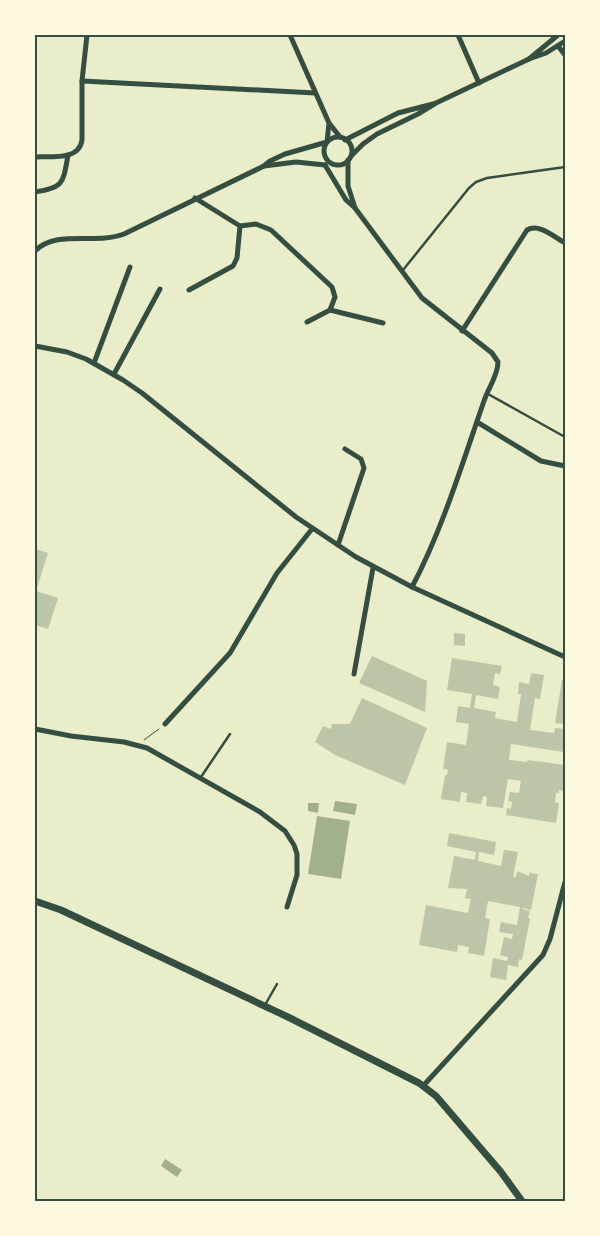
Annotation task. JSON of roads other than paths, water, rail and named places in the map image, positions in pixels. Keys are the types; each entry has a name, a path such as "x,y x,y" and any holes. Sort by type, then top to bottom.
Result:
{"main road":[{"path":"35,901 58,909 265,1006 423,1086 436,1096 501,1172 522,1201"}],"street":[{"path":"35,157 68,155 78,151 81,144 82,82 87,35"},
{"path":"290,35 329,122 351,147 348,186 356,208"},
{"path":"458,35 479,83"},
{"path":"529,59 558,35"},
{"path":"264,166 296,162 341,165 370,139 436,103 529,59 546,53 565,41"},
{"path":"558,46 565,55"},
{"path":"82,82 315,94"},
{"path":"36,250 43,244 56,240 101,239 116,236 286,154 327,142 335,137 343,139 398,113 436,103"},
{"path":"329,122 324,154 344,197 356,208 422,298 492,353 498,362 497,370 487,393 463,465 436,534 412,587"},
{"path":"35,192 52,189 59,185 64,177 68,155"},
{"path":"195,198 240,226 249,224 260,225 280,238 332,287 335,297 330,310 307,322"},
{"path":"189,290 233,266 237,258 240,226"},
{"path":"462,330 527,230 539,228 565,243"},
{"path":"94,363 130,267"},
{"path":"114,374 160,289"},
{"path":"330,310 383,324"},
{"path":"35,346 72,354 114,374 142,393 312,528 374,568 562,656"},
{"path":"477,422 540,461 565,466"},
{"path":"338,545 364,468 361,459 346,449"},
{"path":"166,724 230,652 277,573 312,528"},
{"path":"354,674 374,568"},
{"path":"35,729 138,745 202,777 260,812 278,825 290,838 297,854 298,864 295,884 287,908"},
{"path":"423,1086 541,958 548,945 565,882"}],"lane":[{"path":"402,272 469,188 476,182 487,178 565,166"},
{"path":"487,393 565,437"},
{"path":"202,777 230,734"},
{"path":"265,1006 276,984"}]}
